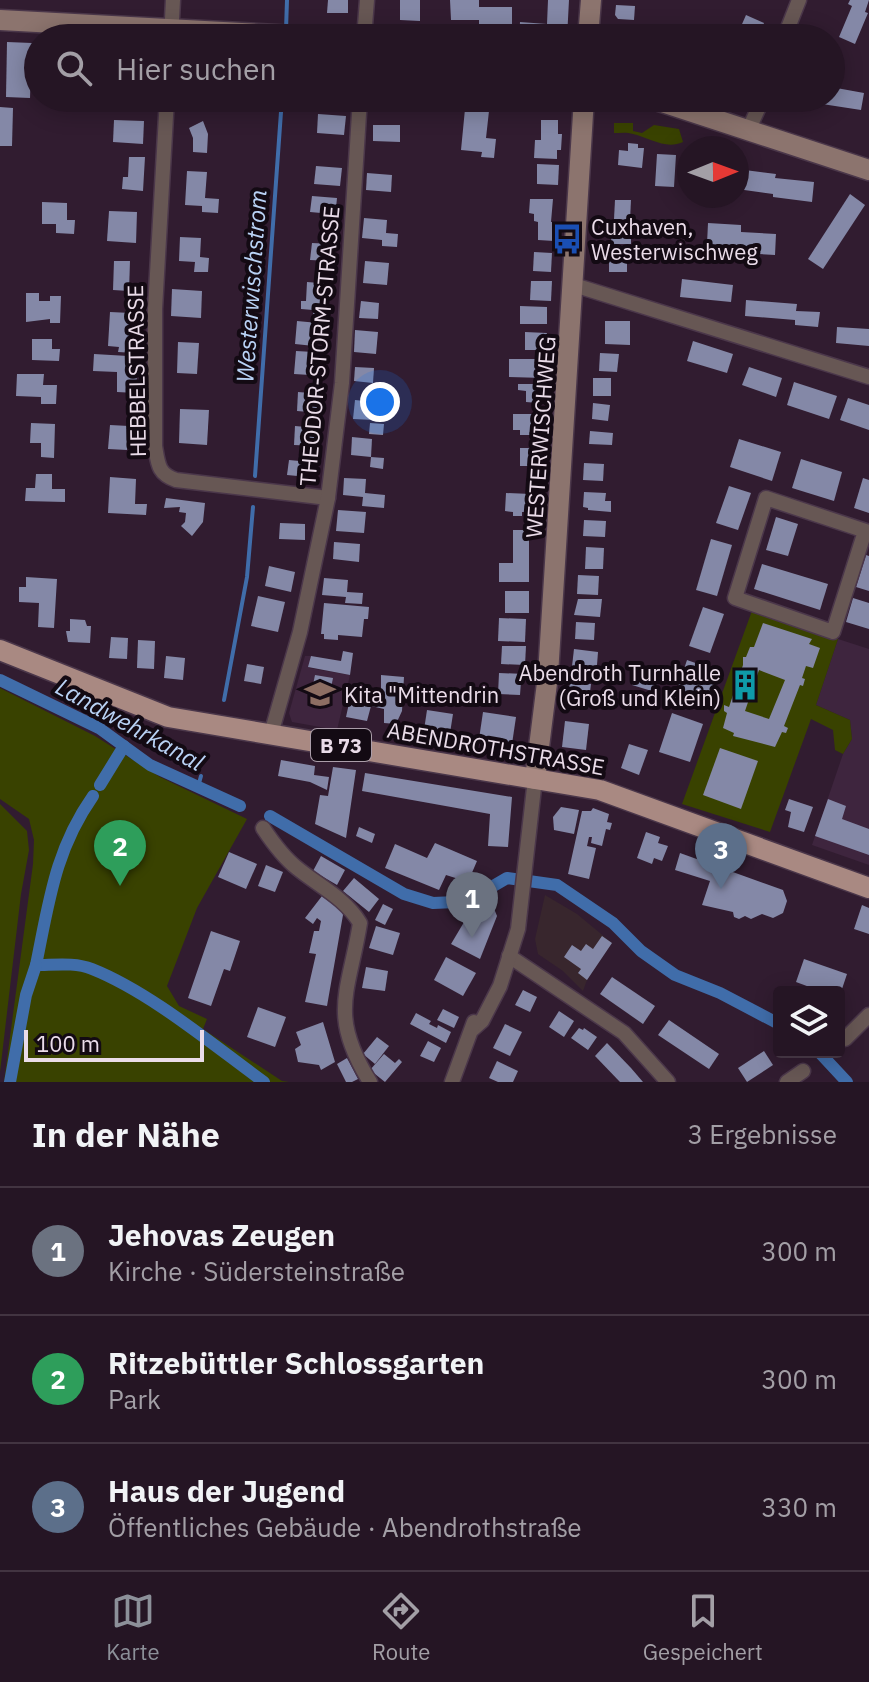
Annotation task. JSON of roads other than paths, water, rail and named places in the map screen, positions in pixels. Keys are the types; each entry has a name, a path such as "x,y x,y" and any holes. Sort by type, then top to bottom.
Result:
{"main road":[{"name":"ABENDROTHSTRASSE","path":"0,650 149,711 587,786 869,888"}],"street":[{"path":"172,24 173,0"},
{"path":"365,24 367,0"},
{"path":"589,24 591,0"},
{"path":"790,24 799,0"},
{"path":"0,20 49,24"},
{"name":"HEBBELSTRASSE","path":"166,112 155,309 155,446 159,469 165,476 176,480 328,498"},
{"name":"THEODOR-STORM-STRASSE","path":"271,734 300,632 328,498 342,383 359,112"},
{"name":"WESTERWISCHWEG","path":"535,779 548,675 583,112"},
{"path":"692,112 869,170"},
{"path":"748,131 757,112"},
{"path":"574,285 869,377"},
{"path":"766,498 867,531 833,632 735,598 766,498"},
{"path":"452,1082 496,972 507,961 518,929 535,779"},
{"path":"263,828 277,849 296,867 337,896 360,923 346,978 343,1011 351,1047 370,1082"},
{"path":"507,961 624,1033 668,1082"},
{"path":"845,1039 869,1015"},
{"path":"787,1082 803,1071"}],"waterway":[{"name":"Westerwischstrom","path":"286,24 287,0"},
{"name":"Westerwischstrom","path":"255,476 281,112"},
{"name":"Westerwischstrom","path":"224,700 247,577 253,507"},
{"name":"Landwehrkanal","path":"0,680 99,728 150,765 240,806"},
{"path":"100,785 124,746"},
{"name":"Westerwischstrom","path":"198,787 201,776"},
{"path":"93,796 70,836 55,877 36,965 79,965 114,979 181,1020 264,1082"},
{"name":"Landwehrkanal","path":"270,816 404,894 433,903 471,899 507,878 557,885 613,923 641,951 675,975 720,993 773,1021"},
{"path":"10,1082 26,995 36,965"},
{"name":"Landwehrkanal","path":"825,1058 847,1082"}],"place":[{"name":"Cuxhaven, Westerwischweg","path":"567,239"},
{"name":"Abendroth Turnhalle (Groß und Klein)","path":"745,685"},
{"name":"Kita \"Mittendrin","path":"320,694"},
{"name":"Ritzebüttler Schlossgarten","path":"120,886"},
{"name":"Haus der Jugend","path":"721,889"},
{"name":"Jehovas Zeugen","path":"472,938"}]}
